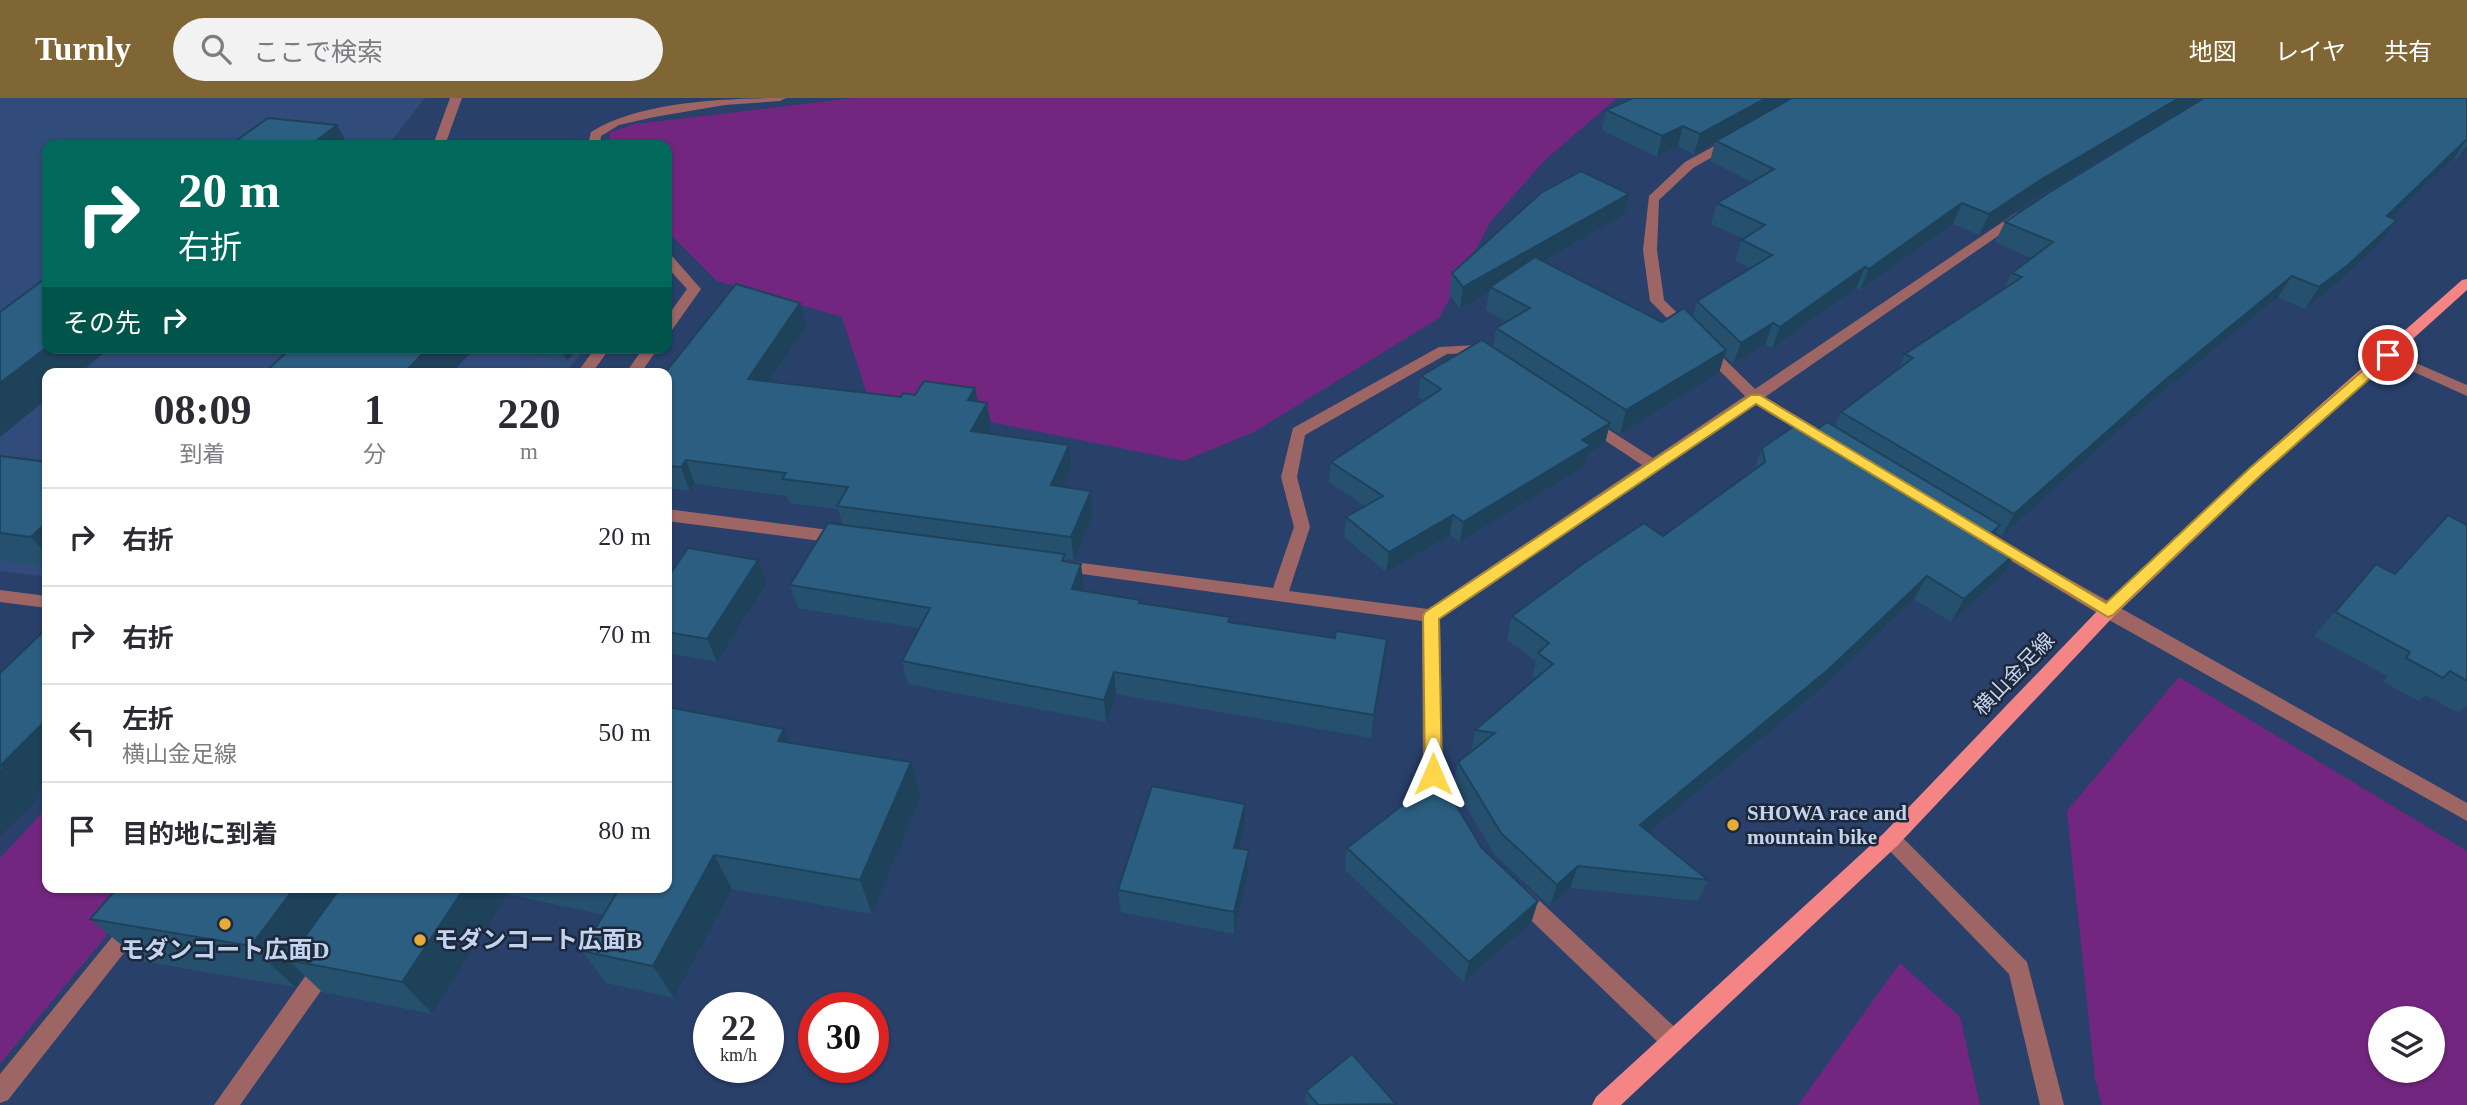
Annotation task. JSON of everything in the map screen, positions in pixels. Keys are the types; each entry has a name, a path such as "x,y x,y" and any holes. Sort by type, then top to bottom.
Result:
{"main road":[{"name":"横山金足線","path":"1604,1105 1891,839 2108,611 2255,472 2467,283"}],"street":[{"path":"441,140 456,98"},
{"path":"653,114 659,98"},
{"path":"595,140 596,135 615,122 725,102 779,98"},
{"path":"1744,134 1689,165 1653,199 1650,250 1657,301 1755,398 1826,440"},
{"path":"1048,565 1431,616 2037,205"},
{"path":"672,265 694,289 672,320"},
{"path":"1279,595 1302,527 1289,477 1298,432 1444,350 1477,349 1499,363"},
{"path":"587,368 598,354"},
{"path":"2388,355 2467,391"},
{"path":"1577,415 1654,466"},
{"path":"672,516 857,540"},
{"path":"1978,533 2108,611 2467,813"},
{"path":"0,596 42,601"},
{"path":"1431,616 1433,774 1460,819"},
{"path":"1891,839 2019,969 2052,1105"},
{"path":"1504,881 1673,1041"},
{"path":"0,1092 161,893"},
{"path":"226,1105 342,942"}],"shaded area":[{"path":"0,98 425,98 392,140 42,140 42,354 581,354 569,368 42,368 42,576 0,571"},
{"path":"854,98 1617,98 1544,161 1491,221 1439,318 1256,431 1184,461 868,397 842,317 717,281 672,236 672,140 609,140 610,132 635,124"},
{"path":"2179,677 2467,851 2467,1105 2102,1105 2095,1078 2067,811"},
{"path":"42,813 42,893 142,893 0,1064 0,858"},
{"path":"1900,963 1960,1017 1980,1105 1798,1105"}],"building":[{"path":"1633,98 1766,98 1700,134 1683,126 1662,136 1606,110"},
{"path":"1792,98 2179,98 2042,179 1989,214 1962,203 1869,269 1865,267 1780,327 1773,323 1741,343 1697,301 1772,255 1742,240 1765,225 1717,203 1774,169 1716,141"},
{"path":"2204,98 2467,98 2467,139 2387,216 2397,220 2348,265 2319,287 2292,276 2164,381 2014,514 1841,412 1913,358 1905,354 2022,277 2012,273 2053,242 2005,222"},
{"path":"268,118 337,125 318,140 237,140"},
{"path":"1581,171 1629,194 1463,287 1452,273 1542,192"},
{"path":"1535,257 1662,322 1684,308 1726,350 1626,410 1496,328 1530,308 1490,287"},
{"path":"42,281 42,351 0,383 0,312"},
{"path":"736,284 800,303 748,379 901,397 903,393 915,395 924,381 975,388 968,400 987,403 971,431 1069,445 1051,485 1091,491 1071,537 837,506 848,487 782,479 786,473 686,460 681,467 672,466 672,368 669,368"},
{"path":"1482,340 1610,423 1582,440 1591,445 1463,522 1453,515 1389,552 1346,517 1383,496 1331,462 1441,389 1421,376"},
{"path":"285,354 422,354 409,368 269,368"},
{"path":"1800,422 1815,431 1827,422 2000,525 1987,537 2016,553 1964,599 1927,576 1829,669 1640,825 1708,880 1578,866 1557,885 1501,833 1458,762 1495,733 1475,730 1553,664 1538,653 1549,643 1512,616 1644,523 1663,536 1765,462 1762,448"},
{"path":"0,456 42,461 42,527 31,537 0,533"},
{"path":"2448,515 2467,525 2467,681 2450,671 2443,678 2406,658 2410,652 2335,612 2376,564 2395,574"},
{"path":"828,523 1065,554 1062,561 1081,564 1072,589 1230,617 1228,622 1335,638 1336,631 1387,639 1374,715 1114,672 1104,700 902,661 930,608 790,585"},
{"path":"688,548 758,560 707,639 672,633 672,572"},
{"path":"42,633 42,724 0,766 0,673"},
{"path":"672,708 784,729 778,741 911,762 860,880 714,855 653,966 582,951 617,893 672,893"},
{"path":"1439,777 1482,848 1538,901 1469,962 1347,848"},
{"path":"1152,786 1245,804 1234,848 1249,850 1234,912 1118,890"},
{"path":"113,893 291,893 251,946 90,919"},
{"path":"337,893 461,893 402,982 288,960"},
{"path":"1352,1054 1396,1104 1318,1105 1306,1091"}],"place":[{"name":"SHOWA race and mountain bike","path":"1733,825"},
{"name":"モダンコート広面D","path":"225,924"},
{"name":"モダンコート広面B","path":"420,940"}],"route":[{"path":"1433,774 1431,616 1755,398 2108,611 2255,472 2388,355"}]}
